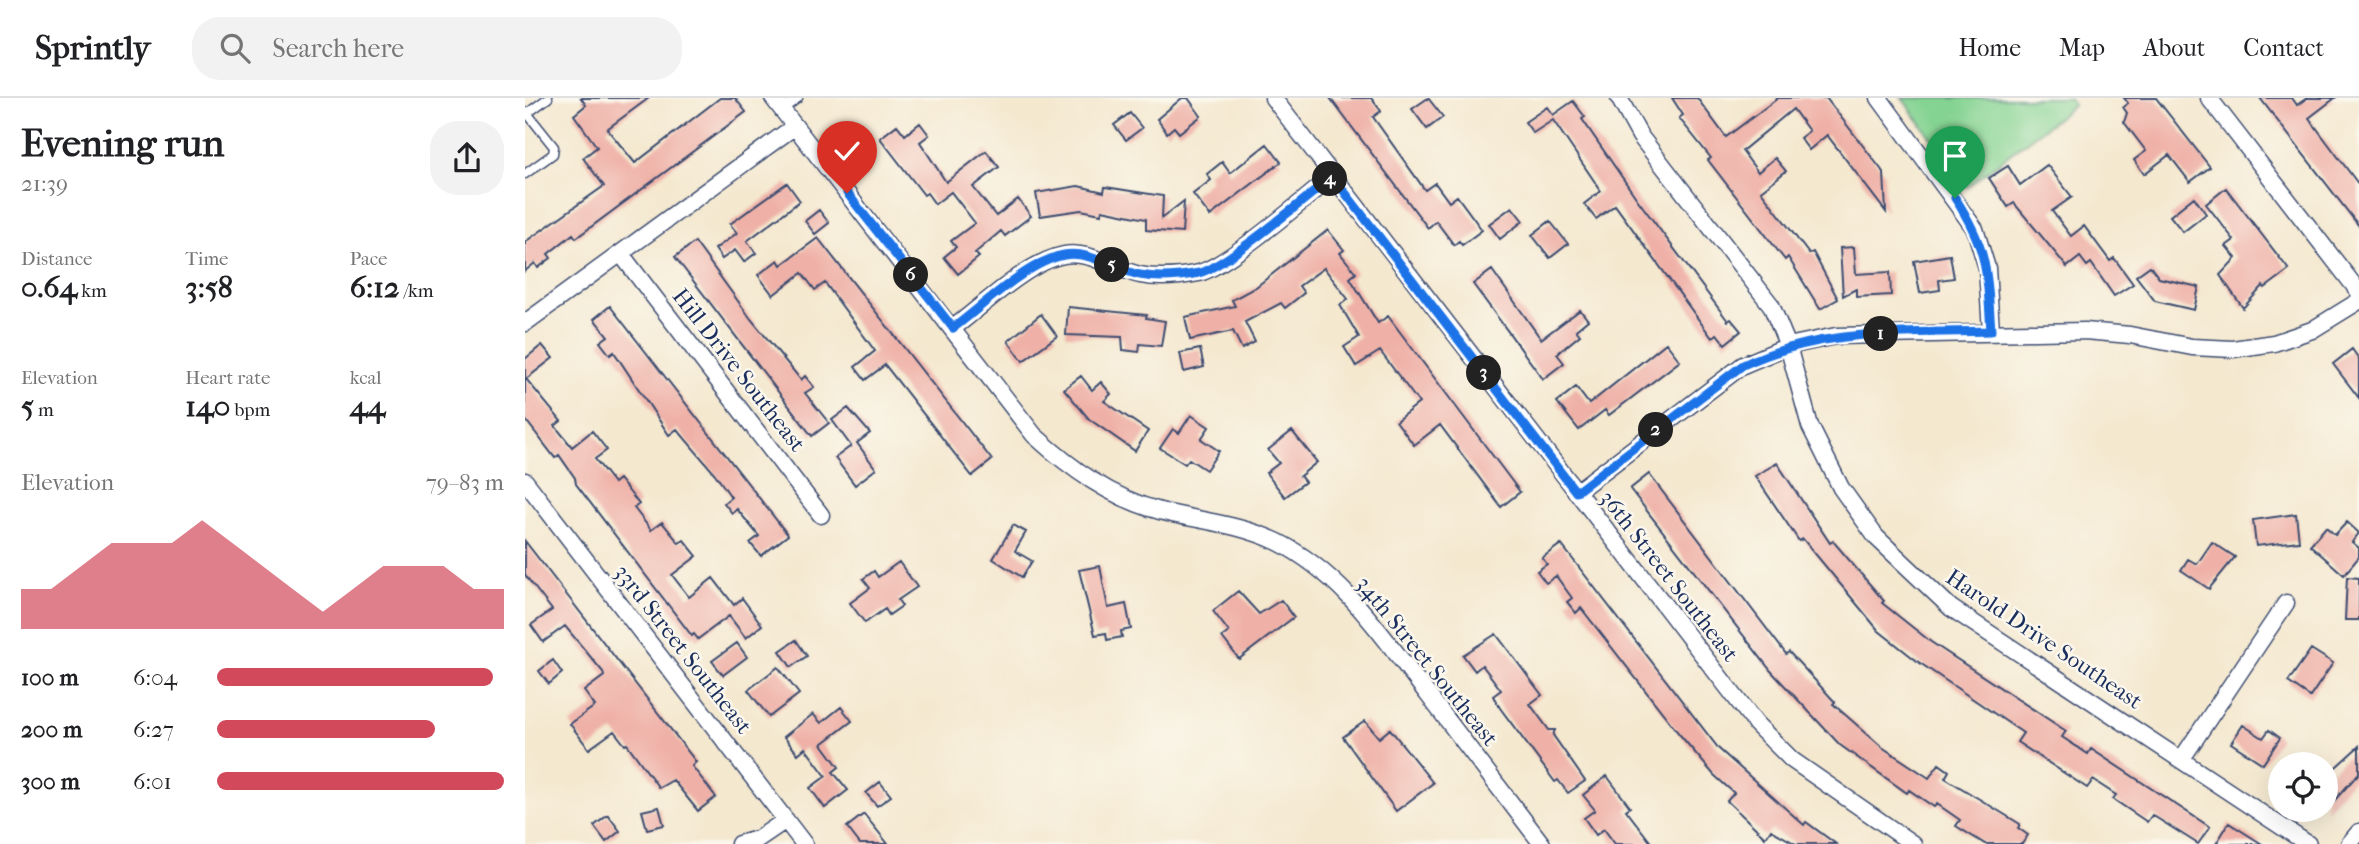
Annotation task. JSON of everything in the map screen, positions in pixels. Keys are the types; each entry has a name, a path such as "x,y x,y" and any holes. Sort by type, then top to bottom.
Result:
{"street":[{"name":"36th Street Southeast","path":"1273,98 1756,724 1792,760 1913,844"},
{"name":"Harold Drive Southeast","path":"1619,98 1640,136 1771,305 1789,346 1810,426 1841,488 1876,537 1951,608 2308,844"},
{"path":"1879,98 1975,229 1987,268 1991,331"},
{"path":"2209,98 2359,292"},
{"name":"34th Street Southeast","path":"778,104 1034,435 1070,468 1111,492 1158,510 1223,523 1278,542 1322,570 1366,614 1542,844"},
{"path":"525,323 795,126"},
{"path":"953,328 1039,263 1066,254 1097,260 1139,275 1167,278 1202,272 1231,255 1333,177"},
{"name":"Hill Drive Southeast","path":"621,254 821,514"},
{"path":"1576,492 1743,365 1789,346 1836,335 1991,331 2119,334 2192,347 2233,349 2274,344 2312,330 2359,301"},
{"name":"33rd Street Southeast","path":"525,481 804,844"},
{"path":"2181,760 2286,603"},
{"path":"739,844 758,839 786,821"},
{"path":"2349,844 2359,832"}],"lane":[{"path":"525,174 552,154 554,147 526,114 537,101 548,98"},
{"path":"778,104 798,98"}],"green space":[{"path":"1902,98 2069,98 2074,105 1967,187"}],"building":[{"path":"581,98 649,98 607,129 635,163 720,98 735,98 746,112 576,238 573,234 548,254 551,258 538,268 535,263 525,271 525,242 604,186 583,158 597,147 574,115 586,105"},
{"path":"1182,98 1188,98 1201,116 1179,133 1174,127 1167,133 1157,119"},
{"path":"1330,98 1371,98 1381,111 1373,117 1425,190 1435,183 1449,202 1457,196 1482,230 1462,245 1459,241 1454,245 1436,221 1428,228"},
{"path":"1428,98 1443,117 1427,129 1412,109"},
{"path":"1672,98 1697,98 1726,137 1778,98 1826,98 1884,173 1886,212 1827,135 1809,150 1800,138 1809,131 1793,109 1742,151 1758,172 1775,158 1786,171 1761,191 1809,254 1813,252 1838,299 1820,309 1788,257 1785,260 1708,160 1711,158 1679,118 1683,115"},
{"path":"2124,98 2156,98 2210,167 2190,182 2169,155 2144,174 2134,160 2146,151 2124,122 2127,113 2123,107 2128,103"},
{"path":"2260,98 2292,98 2297,105 2307,98 2335,98 2309,118 2359,185 2359,226"},
{"path":"1573,101 1585,117 1582,119 1637,199 1728,321 1731,319 1741,331 1725,344 1717,334 1712,338 1615,205 1596,219 1584,204 1601,191 1553,120 1533,133 1525,122 1547,107 1553,115"},
{"path":"1130,113 1142,128 1126,140 1114,125"},
{"path":"920,123 929,135 920,142 946,182 986,151 999,167 973,187 996,216 1018,199 1031,216 1005,236 1001,231 975,253 979,257 958,274 944,257 956,247 951,241 975,223 951,192 935,204 927,193 924,195 880,138 897,125 905,135"},
{"path":"1267,144 1281,162 1210,216 1193,194 1211,180 1207,174 1222,162 1230,173"},
{"path":"2047,165 2072,197 2052,211 2071,236 2084,226 2110,261 2114,258 2133,284 2114,296 2091,263 2087,266 2080,257 2067,267 2014,203 2008,207 1989,178 2008,166 2020,185"},
{"path":"787,183 800,201 747,241 756,253 744,262 735,250 722,259 715,249 737,233 730,224"},
{"path":"1078,186 1104,192 1105,187 1163,196 1162,218 1184,201 1182,233 1146,230 1146,219 1102,210 1101,214 1081,210 1040,216 1036,193"},
{"path":"2226,188 2289,270 2265,288 2263,286 2243,308 2220,275 2236,258 2226,246 2234,240 2206,204"},
{"path":"2194,197 2206,214 2183,232 2170,216"},
{"path":"1512,207 1523,221 1500,239 1489,224"},
{"path":"819,210 829,223 815,234 805,221"},
{"path":"1550,221 1568,244 1550,258 1532,235"},
{"path":"1328,230 1344,250 1340,253 1356,273 1350,278 1378,323 1388,316 1520,492 1501,507 1440,425 1414,445 1396,421 1419,403 1380,351 1356,366 1344,347 1359,337 1340,305 1348,299 1324,268 1299,286 1304,293 1285,308 1281,303 1245,322 1255,342 1242,349 1233,331 1190,340 1185,317 1235,306 1232,300 1256,287"},
{"path":"818,238 992,460 972,476 885,365 865,380 855,367 875,351 825,283 815,290 802,273 773,295 758,275 778,260 781,265"},
{"path":"695,242 751,319 801,380 805,376 814,387 805,393 829,423 812,436 675,257"},
{"path":"1854,247 1856,274 1890,272 1891,295 1856,297 1856,289 1843,296 1840,248"},
{"path":"1950,255 1954,278 1939,280 1940,290 1920,293 1914,261"},
{"path":"2150,266 2159,278 2199,287 2194,310 2155,301 2136,276"},
{"path":"1492,270 1541,339 1580,310 1588,320 1576,330 1580,335 1557,354 1564,363 1543,379 1473,284"},
{"path":"610,306 788,535 761,556 750,543 759,536 737,509 732,513 724,503 731,497 715,474 677,429 669,435 614,352 610,355 600,342 608,336 594,319"},
{"path":"1068,307 1147,315 1146,318 1165,321 1161,346 1140,344 1139,352 1123,350 1122,337 1066,335"},
{"path":"1041,314 1057,336 1023,361 1008,341"},
{"path":"1666,343 1680,361 1609,415 1605,410 1579,430 1557,402 1576,387 1589,404"},
{"path":"542,345 553,358 526,379 561,421 555,426 572,447 592,431 607,450 595,459 614,483 619,479 639,504 634,508 651,530 662,522 679,543 684,540 697,556 672,575 689,597 713,578 734,605 742,598 762,625 746,638 729,616 698,639 694,634 692,636 576,484 575,478 559,455 555,458 525,419 525,359"},
{"path":"1200,349 1204,367 1184,372 1180,353"},
{"path":"2352,349 2359,359 2359,398 2333,364"},
{"path":"1081,376 1092,390 1101,382 1111,394 1104,401 1148,431 1135,451 1089,419 1064,389"},
{"path":"848,408 870,433 857,443 876,469 855,485 835,458 851,446 832,420"},
{"path":"1191,415 1209,427 1201,439 1219,451 1206,470 1189,459 1185,464 1160,448 1173,429 1179,433"},
{"path":"1292,431 1317,462 1300,476 1305,482 1285,497 1266,473 1279,463 1268,450"},
{"path":"1777,463 1830,543 1833,541 1884,601 1882,603 1931,642 2066,731 2062,737 2088,754 2091,749 2210,827 2198,844 2152,815 2147,822 2113,799 2116,795 2093,780 2087,788 2017,742 2023,733 1917,661 1879,631 1803,539 1799,541 1755,476"},
{"path":"1649,474 1786,654 1789,652 1835,702 1833,704 1882,747 1929,778 1939,764 1949,771 1945,778 2020,824 2018,828 2028,835 2022,844 1985,844 1956,826 1960,820 1937,804 1934,807 1909,790 1907,793 1840,745 1771,671 1630,489"},
{"path":"2296,514 2299,541 2256,546 2253,520"},
{"path":"2347,522 2359,533 2352,542 2359,548 2359,557 2344,575 2310,545 2326,527 2335,535"},
{"path":"1013,525 1026,532 1015,551 1032,561 1022,577 993,559"},
{"path":"525,541 696,762 692,766 716,797 698,811 673,780 659,788 627,744 625,745 614,731 589,749 570,724 595,706 584,691 604,676 565,626 543,642 531,625 552,610 525,575"},
{"path":"2212,542 2235,557 2209,589 2181,570 2188,559 2197,564"},
{"path":"1561,544 1719,749 1804,825 1806,822 1836,844 1796,844 1771,830 1765,837 1727,801 1734,793 1714,775 1680,735 1581,608 1576,613 1567,602 1572,598 1556,576 1546,583 1537,571 1547,564 1542,558"},
{"path":"899,562 917,587 898,600 902,606 889,615 885,609 865,623 850,603 870,588 863,579 874,571 878,577"},
{"path":"1100,566 1108,608 1126,604 1131,629 1121,631 1122,637 1107,640 1106,633 1095,635 1079,570"},
{"path":"2347,577 2359,578 2359,620 2345,620"},
{"path":"1238,591 1259,614 1281,600 1294,617 1239,659 1222,637 1229,632 1213,611"},
{"path":"1496,634 1542,695 1530,704 1549,730 1555,730 1553,735 1585,781 1568,793 1558,780 1555,782 1500,708 1493,696 1501,690 1482,665 1475,671 1463,655"},
{"path":"796,640 807,656 791,667 780,651"},
{"path":"737,643 747,657 723,675 712,661"},
{"path":"2311,649 2333,663 2310,697 2288,682"},
{"path":"553,660 562,673 549,684 539,671"},
{"path":"778,667 799,694 769,717 748,690"},
{"path":"841,707 852,721 822,744 839,767 833,772 848,790 825,808 810,788 826,776 805,748 798,754 784,737 813,714 821,723"},
{"path":"1365,721 1379,738 1390,729 1433,783 1396,811 1343,737"},
{"path":"2243,725 2263,738 2269,730 2280,738 2271,752 2268,752 2263,764 2231,743"},
{"path":"2359,746 2359,773 2338,797 2338,765"},
{"path":"1607,776 1630,807 1626,810 1652,844 1615,844 1604,829 1596,835 1584,818 1595,810 1583,795"},
{"path":"880,782 891,796 877,806 866,793"},
{"path":"659,807 664,825 647,829 642,811"},
{"path":"864,814 888,844 860,844 847,827"},
{"path":"608,815 620,831 606,842 594,826"},
{"path":"2229,823 2262,844 2216,844"}],"route":[{"path":"847,193 953,328 1039,263 1066,254 1097,260 1139,275 1167,278 1202,272 1231,255 1333,177 1576,492 1743,365 1769,353 1836,335 1991,331 1987,268 1982,248 1975,229 1955,198"}]}
